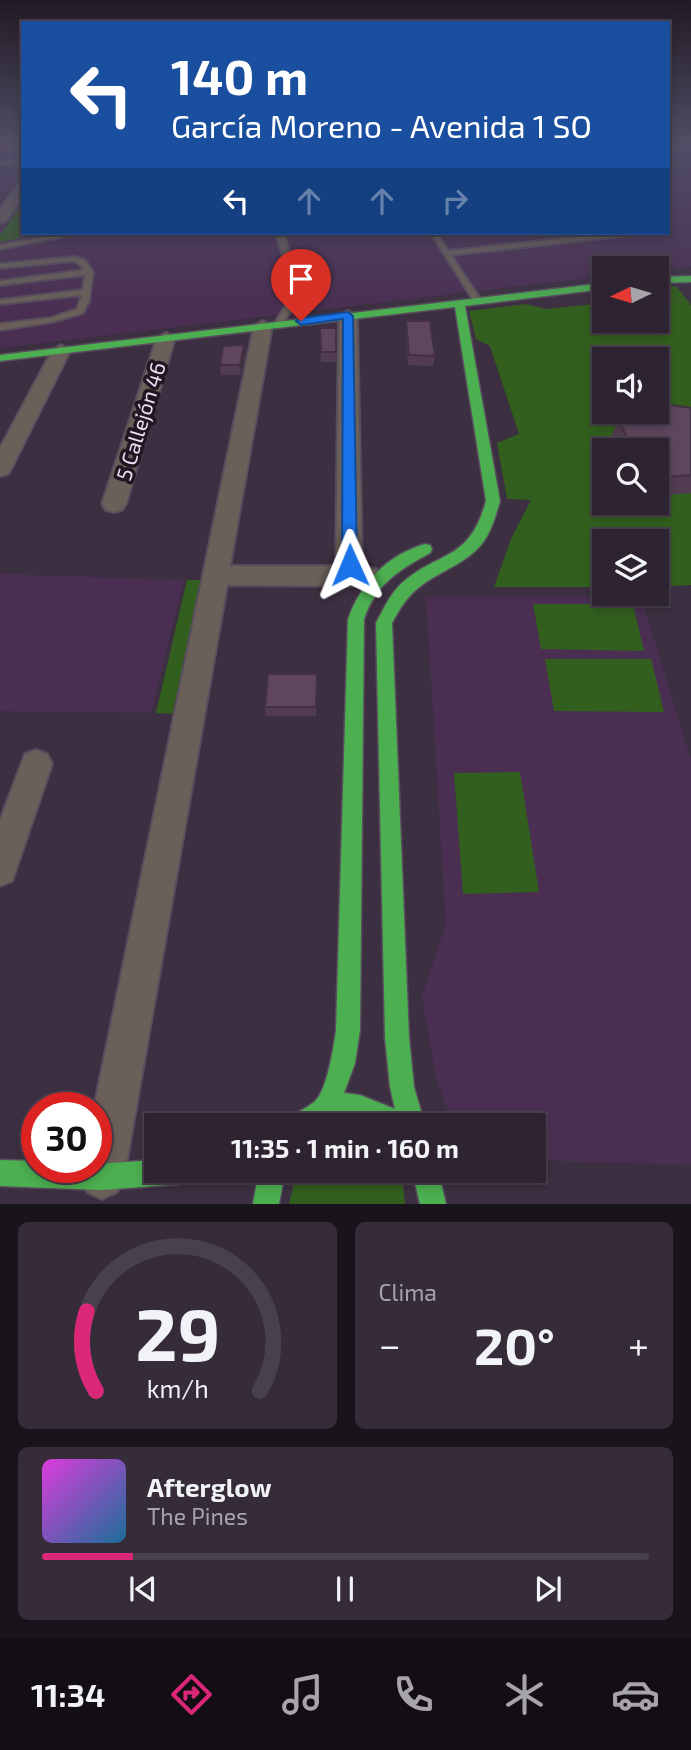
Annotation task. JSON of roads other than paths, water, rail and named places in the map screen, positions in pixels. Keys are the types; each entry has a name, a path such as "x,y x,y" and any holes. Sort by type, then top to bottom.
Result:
{"street":[{"path":"0,219 15,198"},
{"path":"669,279 688,278"},
{"path":"0,358 348,316 449,307 477,300 592,287"},
{"path":"409,1113 402,1087 397,1038 384,623 388,608 397,594 409,583 461,555 479,539 491,522 493,501 449,307"},
{"path":"348,316 349,575"},
{"path":"112,1124 215,576 270,325"},
{"name":"5 Callejón 46","path":"114,504 166,338"},
{"path":"0,469 61,351"},
{"path":"326,1107 342,1063 348,1030 356,619 359,602 376,576 439,540"},
{"path":"215,576 376,576"},
{"path":"0,869 36,764"},
{"path":"317,1113 326,1107 352,1103 383,1113"},
{"path":"0,1173 21,1174"},
{"path":"112,1176 144,1174"},
{"path":"266,1204 270,1183"},
{"path":"428,1183 433,1204"}],"lane":[{"path":"0,247 66,235"},
{"path":"270,325 297,294 298,288 280,235"},
{"path":"435,235 477,300"},
{"path":"447,253 614,235"},
{"path":"0,266 74,259 82,262 89,272 87,292 80,311 0,327"},
{"path":"0,283 89,272"},
{"path":"0,302 87,292"}]}
